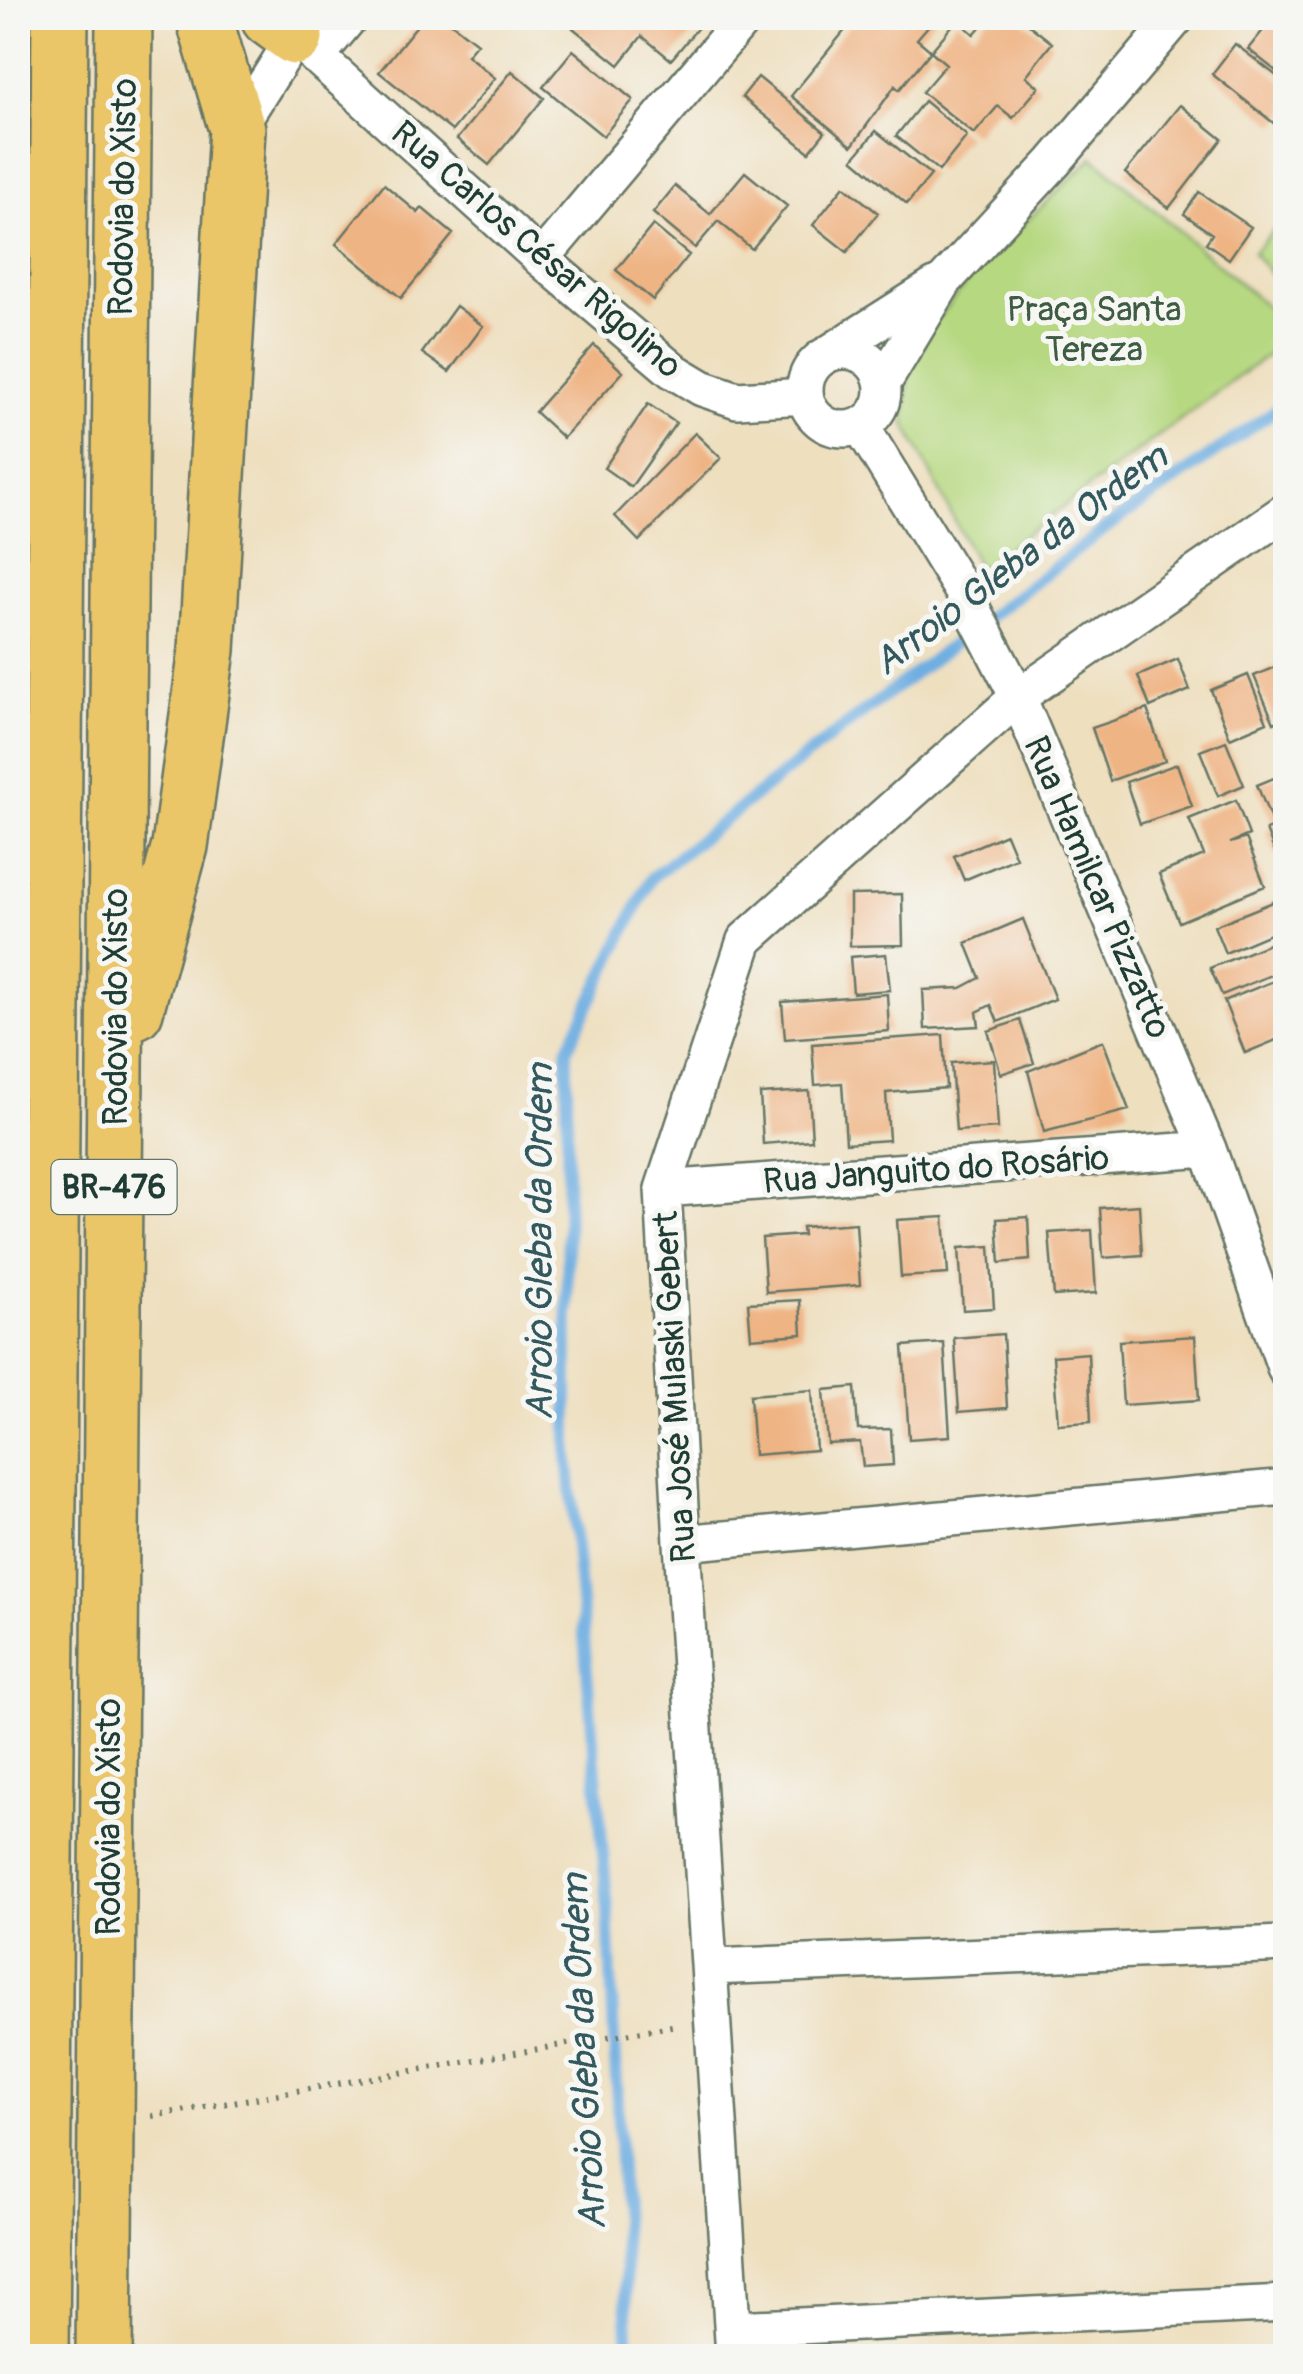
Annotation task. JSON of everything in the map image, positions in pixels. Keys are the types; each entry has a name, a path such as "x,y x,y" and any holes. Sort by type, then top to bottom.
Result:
{"highway":[{"name":"Rodovia do Xisto","path":"33,2329 29,2242 35,953 60,18"},
{"name":"Rodovia do Xisto","path":"104,2356 124,18"},
{"path":"114,1086 180,846 207,650 236,129 204,18"}],"street":[{"path":"236,129 295,32 349,18"},
{"path":"541,259 744,18"},
{"path":"884,383 945,280 1054,162 1176,18"},
{"name":"Rua Carlos César Rigolino","path":"295,32 643,348 702,388 737,400 805,396"},
{"path":"831,352 859,352 880,370 884,396 879,410 862,426 837,430 816,418 805,396 810,370 820,358 945,280"},
{"name":"Rua Hamilcar Pizzatto","path":"862,426 1014,688 1208,1149 1286,1370"},
{"name":"Rua José Mulaski Gebert","path":"734,2343 663,1190 745,940 1014,688 1286,510"},
{"name":"Rua Janguito do Rosário","path":"663,1190 1208,1149"},
{"path":"682,1543 1286,1488"},
{"path":"710,1967 1286,1944"},
{"path":"734,2343 1286,2303"}],"path":[{"path":"106,2125 684,2024"}],"green space":[{"name":"Praça Santa Tereza","path":"1093,157 1285,322 1285,342 979,569 905,423 909,374 935,321 983,263"},
{"path":"1285,218 1285,290 1253,253"}],"building":[{"path":"423,18 445,18 477,43 467,55 495,78 452,131 379,72"},
{"path":"582,18 691,18 700,25 671,60 642,36 619,65 573,28"},
{"path":"855,18 935,18 917,39 931,51 899,90 895,86 852,146 791,96"},
{"path":"988,18 1020,18 1052,43 1026,76 1039,87 1013,118 998,106 974,134 922,92 946,64 931,51 957,20 974,34"},
{"path":"1273,18 1286,18 1286,79 1248,49"},
{"path":"1235,44 1286,83 1286,113 1276,125 1212,74"},
{"path":"573,50 633,100 603,136 543,87"},
{"path":"512,71 544,98 489,165 457,139"},
{"path":"758,77 825,132 809,152 742,97"},
{"path":"924,101 967,136 939,171 896,136"},
{"path":"1180,105 1222,139 1169,208 1125,173"},
{"path":"876,131 931,175 907,204 853,159"},
{"path":"745,172 787,206 752,249 718,221 695,248 653,213 675,186 710,214"},
{"path":"384,184 418,213 422,208 453,234 401,298 336,244"},
{"path":"844,186 878,213 847,252 813,225"},
{"path":"1199,192 1251,227 1229,259 1206,243 1212,234 1184,214"},
{"path":"653,225 689,255 653,300 616,270"},
{"path":"456,306 483,326 449,372 422,353"},
{"path":"594,345 623,372 563,438 535,412"},
{"path":"648,404 676,423 631,487 604,468"},
{"path":"695,433 721,458 639,541 615,516"},
{"path":"1178,659 1190,690 1150,707 1138,676"},
{"path":"1286,662 1286,718 1274,723 1254,676"},
{"path":"1248,675 1267,722 1230,738 1211,690"},
{"path":"1147,709 1165,761 1110,781 1092,728"},
{"path":"1226,741 1244,785 1218,796 1200,751"},
{"path":"1177,764 1192,806 1140,824 1126,782"},
{"path":"1286,773 1285,877 1266,830 1274,827 1257,785"},
{"path":"1236,800 1249,835 1230,843 1246,838 1265,886 1179,922 1159,874 1204,855 1189,819"},
{"path":"1006,834 1016,858 964,880 954,856"},
{"path":"902,894 903,945 850,946 850,895"},
{"path":"1278,900 1286,927 1225,953 1214,926"},
{"path":"1023,919 1055,999 998,1022 991,1005 977,1012 979,1026 925,1029 923,990 961,988 980,978 966,943"},
{"path":"1286,937 1286,969 1222,995 1210,968"},
{"path":"886,954 890,990 853,993 850,957"},
{"path":"1286,976 1286,1036 1245,1053 1224,1001"},
{"path":"887,994 889,1031 785,1039 782,1002"},
{"path":"1020,1020 1034,1063 1001,1074 988,1031"},
{"path":"943,1035 946,1088 886,1093 889,1140 846,1143 842,1083 815,1085 812,1044"},
{"path":"1103,1041 1129,1110 1044,1132 1028,1071"},
{"path":"994,1060 998,1128 956,1131 951,1063"},
{"path":"809,1091 812,1140 763,1144 760,1094"},
{"path":"1139,1205 1142,1255 1103,1258 1100,1208"},
{"path":"944,1217 948,1274 901,1277 897,1220"},
{"path":"1028,1217 1030,1260 1000,1263 997,1219"},
{"path":"856,1223 860,1285 766,1292 762,1238 803,1235 802,1227"},
{"path":"1092,1230 1096,1293 1054,1296 1049,1233"},
{"path":"990,1246 994,1308 963,1310 959,1248"},
{"path":"800,1300 802,1334 751,1338 748,1303"},
{"path":"1003,1334 1007,1408 959,1412 954,1338"},
{"path":"1195,1336 1199,1400 1123,1405 1119,1341"},
{"path":"944,1343 950,1436 909,1439 903,1346"},
{"path":"1088,1353 1091,1422 1058,1424 1053,1356"},
{"path":"855,1387 858,1430 891,1429 893,1465 863,1467 860,1442 828,1444 824,1390"},
{"path":"812,1390 816,1450 754,1455 750,1395"}],"waterway":[{"name":"Arroio Gleba da Ordem","path":"629,2356 608,1910 568,1454 567,1050 651,878 1110,525 1286,403"}]}
